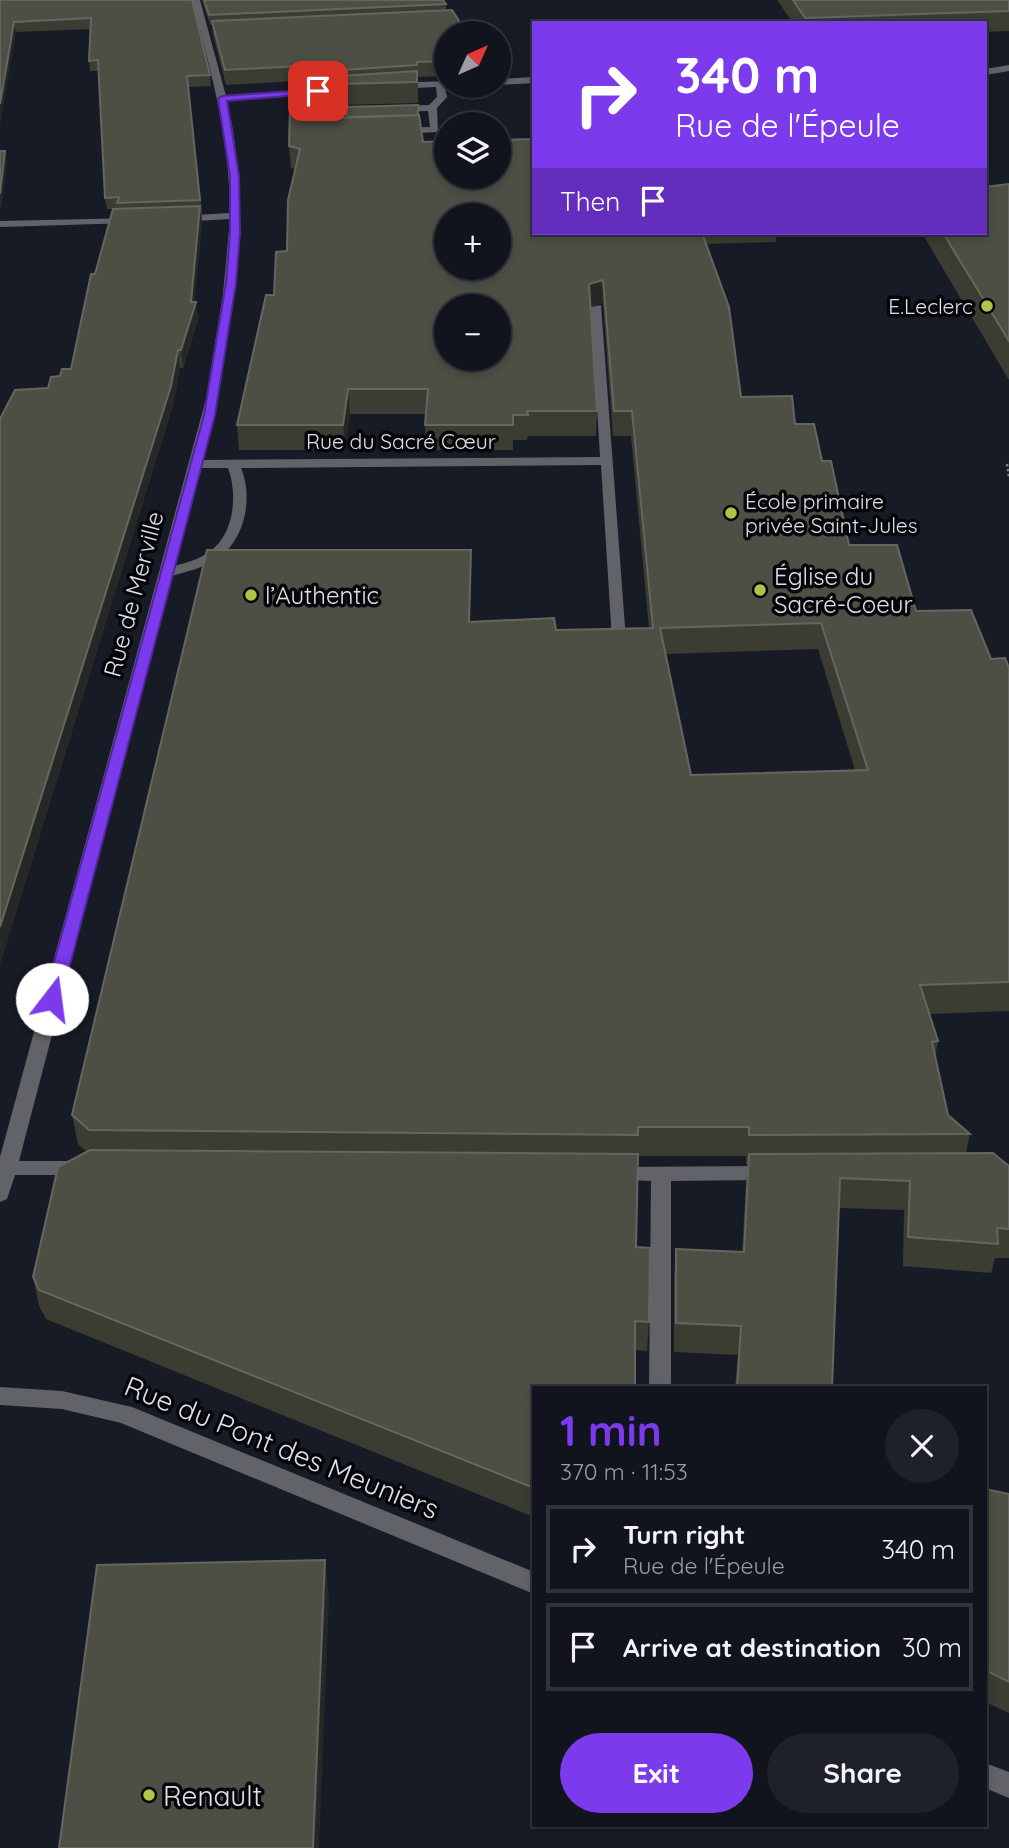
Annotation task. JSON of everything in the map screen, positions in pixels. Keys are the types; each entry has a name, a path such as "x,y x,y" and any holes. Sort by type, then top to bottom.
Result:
{"street":[{"name":"Rue de Merville","path":"0,1194 7,1168 7,1137 209,415 231,283 236,216 234,176 222,99 196,0"},
{"path":"205,31 218,30"},
{"path":"987,72 1009,68"},
{"path":"511,81 532,80"},
{"path":"380,87 434,84"},
{"path":"222,99 330,90"},
{"path":"353,132 340,133 339,110 432,108 441,98"},
{"path":"381,132 435,130 432,108"},
{"path":"164,219 236,216"},
{"path":"0,224 137,220"},
{"path":"597,307 619,640"},
{"name":"Rue du Sacré Cœur","path":"196,464 607,461"},
{"path":"167,572 216,554 230,540 242,486 232,463"},
{"path":"7,1168 101,1168"},
{"path":"591,1173 786,1173"},
{"path":"660,1386 661,1174"},
{"name":"Rue du Pont des Meuniers","path":"0,1396 62,1399 124,1414 532,1582"},
{"path":"987,1776 1009,1785"}],"path":[{"path":"1007,464 1009,477"}],"building":[{"path":"0,0 192,0 210,75 187,76 200,200 117,203 119,197 105,198 98,60 89,61 91,18 14,22 0,104"},
{"path":"204,0 443,0 446,4 209,15"},
{"path":"793,0 1009,0 1009,11 805,18"},
{"path":"452,10 459,21 434,21 434,61 417,62 417,65 298,73 300,66 225,70 212,21"},
{"path":"417,71 417,82 337,84 330,89 331,112 339,118 419,115 423,142 434,142 434,189 511,189 511,140 532,139 532,235 703,235 729,307 741,397 792,396 795,424 814,424 822,461 831,461 849,545 897,545 916,611 971,610 991,659 1005,658 1009,668 1009,982 920,985 938,1041 932,1042 948,1115 970,1134 749,1135 749,1127 638,1127 638,1135 89,1130 72,1115 207,550 471,550 469,622 554,618 556,630 653,628 632,411 614,411 603,280 589,284 597,411 527,411 528,415 513,415 513,425 425,425 428,389 348,389 343,425 237,425 266,295 274,295 276,252 287,251 288,200 300,149 289,146 290,103 295,79","holes":["821,623 868,770 691,775 660,628"]},
{"path":"418,105 418,115 347,117 346,107"},
{"path":"0,151 5,151 0,194"},
{"path":"1009,184 1009,341 944,235 987,235 987,187"},
{"path":"200,206 191,302 196,302 181,350 178,350 171,386 0,927 0,419 15,390 48,388 51,377 60,376 62,369 71,369 91,274 95,274 113,209"},
{"path":"90,1150 638,1154 636,1247 650,1248 649,1322 635,1321 635,1386 532,1386 532,1487 39,1290 33,1277 58,1167"},
{"path":"993,1153 1009,1166 1009,1229 997,1228 998,1244 908,1237 910,1181 840,1178 832,1386 737,1386 741,1326 676,1323 676,1249 744,1252 749,1154"},
{"path":"987,1489 1009,1494 1009,1682 987,1671"},
{"path":"325,1560 313,1848 59,1848 97,1565"}],"place":[{"name":"E.Leclerc","path":"987,306"},
{"name":"École primaire privée Saint-Jules","path":"731,513"},
{"name":"Église du Sacré-Coeur","path":"760,590"},
{"name":"l’Authentic","path":"251,595"},
{"name":"Renault","path":"149,1795"}],"route":[{"path":"52,999 209,415 231,283 236,216 234,176 222,99 318,91"}]}
